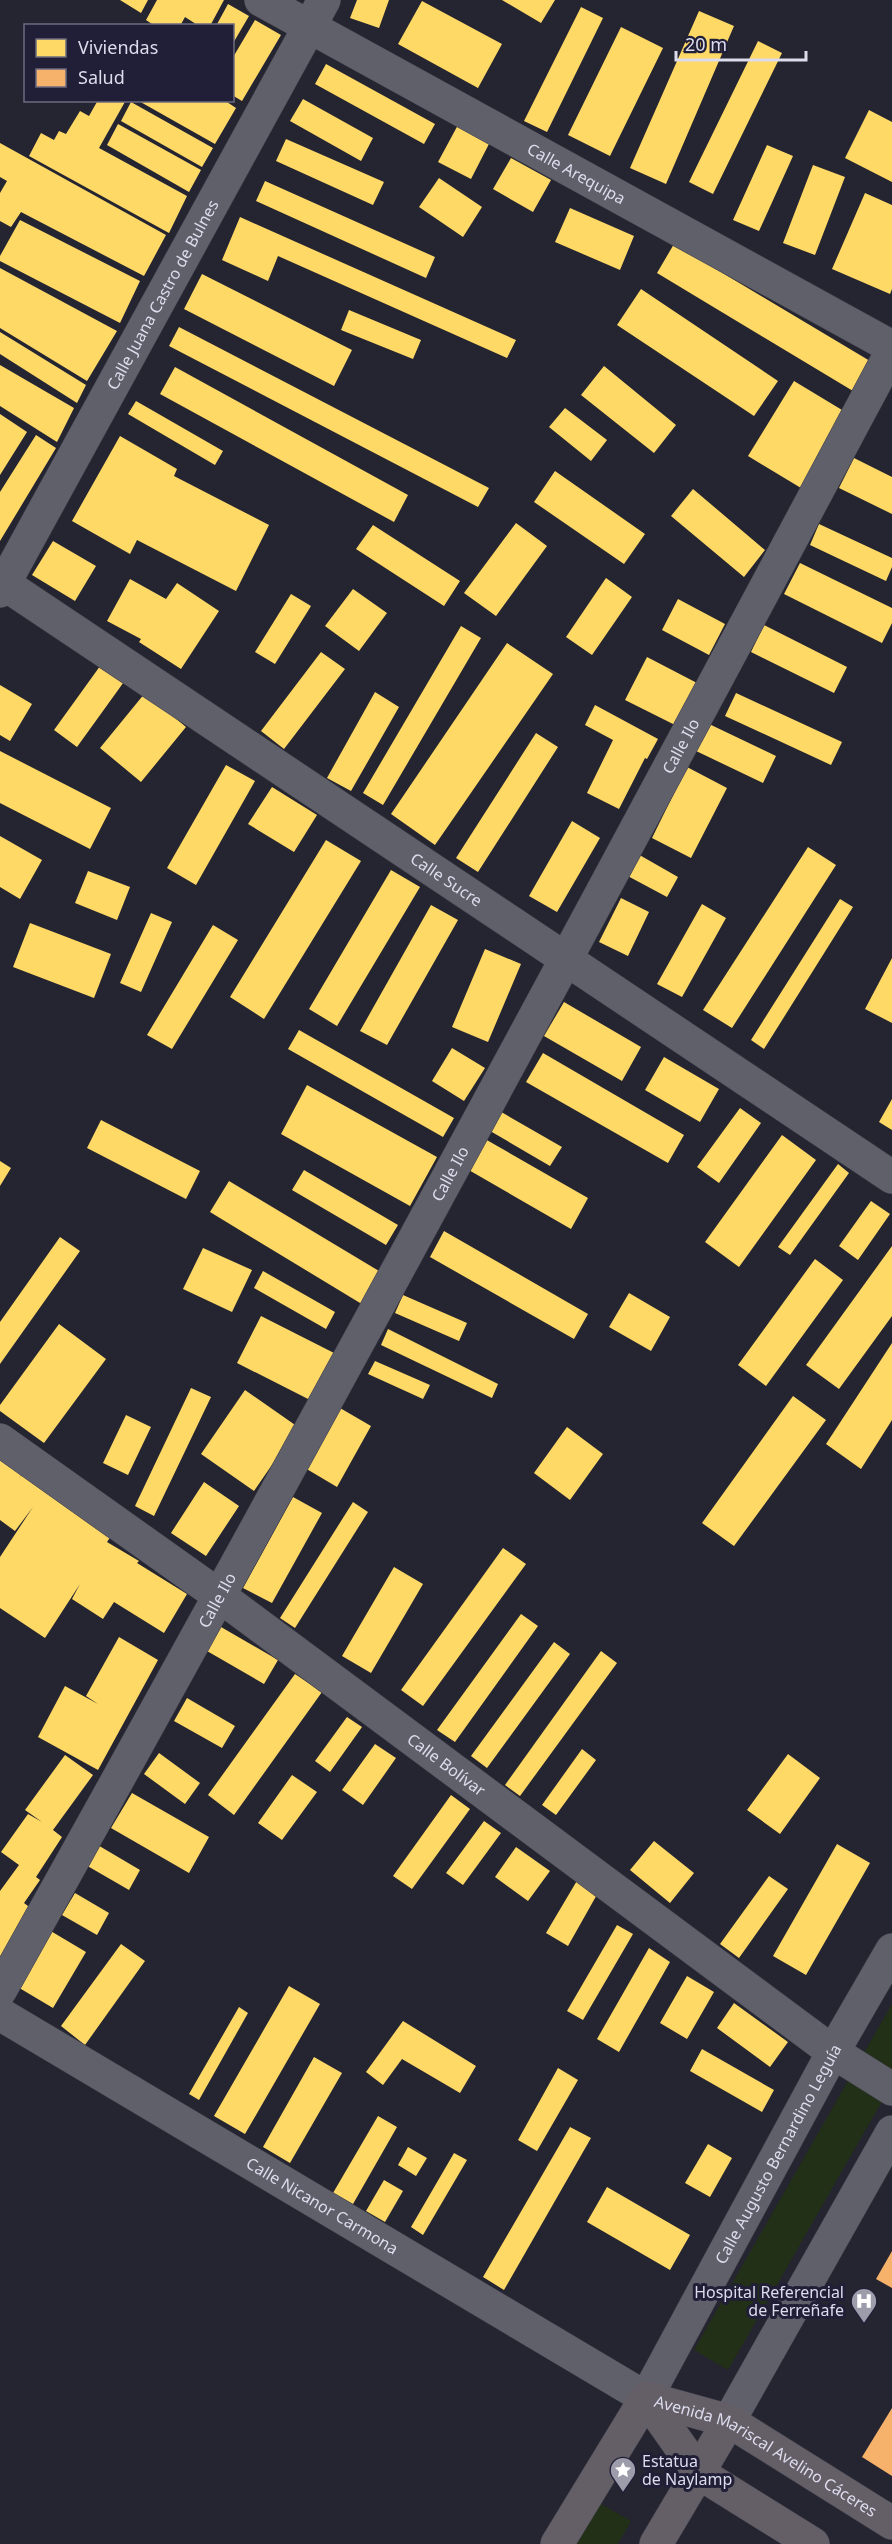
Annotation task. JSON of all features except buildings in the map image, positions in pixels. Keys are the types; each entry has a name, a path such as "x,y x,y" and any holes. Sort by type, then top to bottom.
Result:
{"main road":[{"name":"Avenida Mariscal Avelino Cáceres","path":"646,2398 729,2421 892,2523"},
{"name":"Avenida Mariscal Avelino Cáceres","path":"646,2398 699,2474 813,2544"},
{"name":"Calle Augusto Bernardino Leguía","path":"557,2544 646,2398"},
{"path":"656,2544 729,2421"}],"street":[{"name":"Calle Arequipa","path":"261,0 316,14 892,349"},
{"name":"Calle Juana Castro de Bulnes","path":"1,585 316,14"},
{"name":"Calle Ilo","path":"0,1991 220,1597 567,961 892,349"},
{"name":"Calle Sucre","path":"1,585 892,1178"},
{"name":"Calle Bolívar","path":"0,1440 220,1597 832,2052 892,2089"},
{"name":"Calle Augusto Bernardino Leguía","path":"646,2398 832,2052 892,1950"},
{"name":"Calle Nicanor Carmona","path":"0,2014 646,2398"},
{"path":"729,2421 892,2132"}],"green space":[{"path":"892,2004 892,2084 728,2370 694,2350"},
{"path":"599,2503 631,2521 618,2544 576,2544"}],"place":[{"name":"Hospital Referencial de Ferreñafe","path":"864,2324"},
{"name":"Estatua de Naylamp","path":"623,2493"}]}
